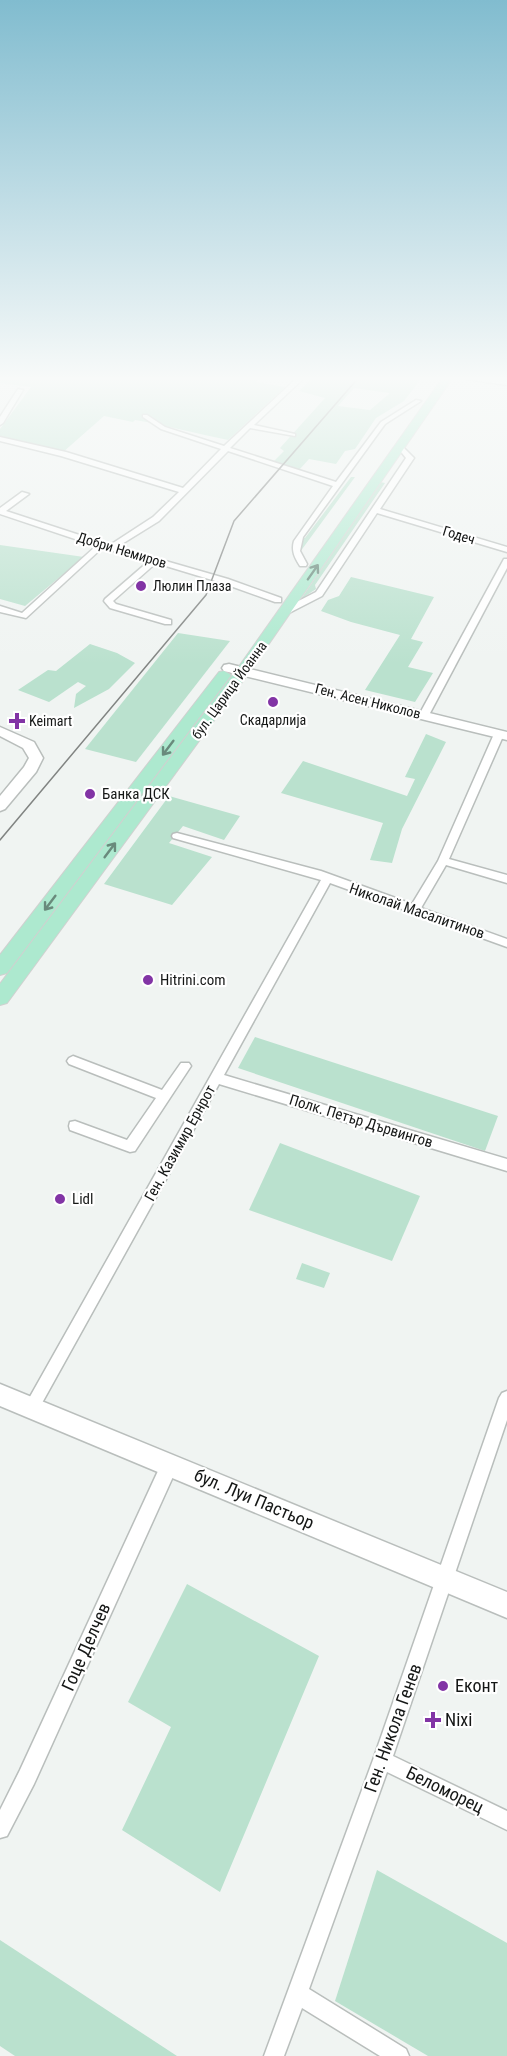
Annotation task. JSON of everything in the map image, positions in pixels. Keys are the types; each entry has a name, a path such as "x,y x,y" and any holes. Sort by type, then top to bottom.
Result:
{"main road":[{"name":"бул. Царица Йоанна","path":"281,606 303,564 368,472"},
{"name":"бул. Царица Йоанна","path":"0,998 281,606 381,472"},
{"name":"бул. Царица Йоанна","path":"0,968 236,669"}],"street":[{"path":"122,472 184,491"},
{"path":"111,548 156,519 204,472"},
{"path":"297,472 337,485"},
{"path":"303,564 296,554 295,546 347,472"},
{"path":"281,606 319,594 401,472"},
{"path":"1,511 25,494"},
{"name":"Годеч","path":"376,510 507,550"},
{"name":"Добри Немиров","path":"1,511 101,545 225,581 281,606"},
{"path":"0,609 23,616 101,545"},
{"path":"155,560 108,602 113,606 168,622"},
{"path":"424,715 507,561"},
{"name":"Ген. Асен Николов","path":"236,669 503,735"},
{"path":"0,731 29,745 36,758 31,769 0,806"},
{"path":"414,910 443,861 503,735"},
{"name":"Николай Масалитинов","path":"177,836 317,874 507,943"},
{"path":"443,861 507,879"},
{"name":"Ген. Казимир Ернрот","path":"32,1407 327,879"},
{"path":"73,1061 164,1096"},
{"path":"75,1126 130,1147 185,1066"},
{"name":"Полк. Петър Дървингов","path":"216,1078 507,1165"},
{"name":"бул. Луи Пастьор","path":"0,1395 507,1605"},
{"name":"Ген. Никола Генев","path":"274,2056 382,1760 507,1398"},
{"name":"Гоце Делчев","path":"0,1829 27,1777 170,1464"},
{"name":"Беломорец","path":"382,1760 507,1821"},
{"path":"296,1993 399,2056"}],"green space":[{"path":"351,477 355,477 300,552 301,538 305,538"},
{"path":"380,482 385,483 315,585 316,589 301,599"},
{"path":"0,545 84,557 25,606 0,599"},
{"path":"351,577 434,597 411,639 423,642 408,667 433,673 415,702 365,690 400,635 351,622 321,611 328,600 339,596"},
{"path":"178,633 230,641 136,762 85,749"},
{"path":"90,644 117,653 135,663 109,689 74,708 76,694 86,686 78,682 49,702 18,690 48,670 56,671"},
{"path":"426,734 446,742 402,829 392,863 370,860 383,823 281,793 303,761 407,796 415,779 405,777"},
{"path":"169,796 240,816 224,840 183,826 169,843 212,857 172,905 104,884"},
{"path":"255,1037 498,1116 485,1151 238,1068"},
{"path":"280,1143 420,1196 392,1261 249,1210"},
{"path":"302,1263 330,1273 324,1288 296,1279"},
{"path":"187,1584 319,1656 220,1892 122,1830 171,1727 128,1702"},
{"path":"377,1870 507,1943 507,2056 428,2056 335,2001"},
{"path":"0,1940 177,2056 15,2056 0,2046"}],"tram line":[{"path":"0,840 206,595 234,521 277,472"}],"place":[{"name":"Люлин Плаза","path":"141,586"},
{"name":"Скадарлиjа","path":"273,702"},
{"name":"Keimart","path":"17,721"},
{"name":"Банка ДСК","path":"90,794"},
{"name":"Hitrini.com","path":"148,980"},
{"name":"Lidl","path":"60,1199"},
{"name":"Еконт","path":"443,1686"},
{"name":"Nixi","path":"433,1720"}]}
